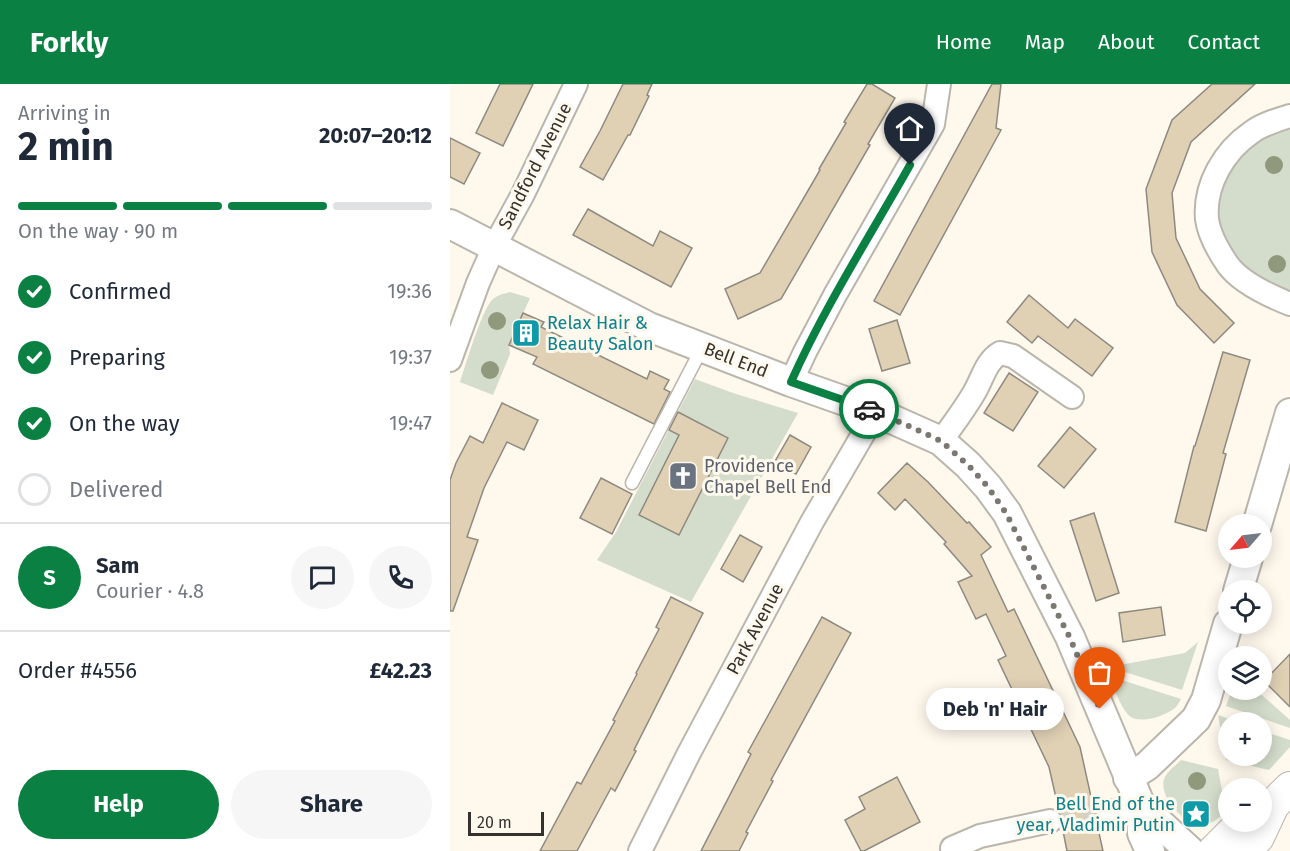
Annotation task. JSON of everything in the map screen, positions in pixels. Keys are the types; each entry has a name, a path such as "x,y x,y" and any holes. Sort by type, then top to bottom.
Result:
{"main road":[{"path":"1245,851 1258,837 1275,800"},
{"path":"1214,851 1233,832"}],"street":[{"name":"Sandford Avenue","path":"450,360 478,283 494,247 523,194 576,84"},
{"path":"791,382 835,295 933,124 939,84"},
{"path":"1290,116 1271,122 1251,133 1235,147 1224,159 1214,178 1207,200 1208,221 1215,243 1229,267 1248,283 1290,304"},
{"name":"Bell End","path":"450,224 649,327 876,412 941,441 968,465 988,487 1006,513 1070,638 1141,806 1142,833 1150,851"},
{"path":"941,441 974,394 994,356 1000,353 1013,356 1072,397"},
{"name":"Park Avenue","path":"640,851 689,753 812,522 876,412"},
{"path":"1260,514 1290,413"},
{"path":"1123,765 1147,766 1196,719 1206,700 1225,634"},
{"name":"Bell End","path":"1141,806 1190,851"},
{"path":"1108,812 1141,806"},
{"path":"952,848 980,836 1050,821"}],"lane":[{"path":"632,483 702,348"}],"green space":[{"path":"1290,127 1290,292 1270,288 1244,270 1221,239 1216,205 1224,175 1235,160 1260,138"},
{"path":"510,292 530,298 509,345 510,354 493,395 460,382 488,306 496,297"},
{"path":"695,379 798,413 691,602 597,560 616,532"},
{"path":"1198,642 1182,690 1109,667 1185,653"},
{"path":"1109,676 1181,699 1176,707 1167,713 1155,718 1136,719 1127,714"},
{"path":"1228,700 1267,700 1290,720 1290,728 1272,722 1272,712 1243,712 1226,706"},
{"path":"1272,734 1290,740 1290,747 1269,770 1252,766 1272,766"},
{"path":"1181,760 1218,769 1218,818 1211,823 1201,825 1194,824 1180,814 1164,792 1163,784 1170,770"}],"building":[{"path":"500,84 533,84 503,146 476,133"},
{"path":"623,84 652,84 647,95 649,96 630,135 603,180 580,167"},
{"path":"867,84 872,84 895,98 868,144 870,145 781,299 738,319 725,289 760,273"},
{"path":"992,84 1001,84 996,128 1001,130 900,315 874,301"},
{"path":"1212,84 1255,84 1191,142 1172,193 1176,238 1200,289 1234,323 1214,343 1177,305 1152,252 1146,189 1172,120"},
{"path":"450,138 480,153 464,184 450,177"},
{"path":"588,209 653,246 660,231 692,248 671,287 573,235"},
{"path":"1029,295 1068,328 1075,319 1113,348 1092,376 1038,336 1032,343 1007,322"},
{"path":"523,313 544,322 541,327 647,379 650,371 669,380 664,389 670,392 654,424 533,364 537,357 509,345"},
{"path":"897,320 910,363 882,371 869,329"},
{"path":"1223,352 1250,360 1223,453 1226,454 1206,531 1175,522 1194,446"},
{"path":"1009,373 1038,392 1013,431 984,413"},
{"path":"502,403 538,420 524,450 507,442 484,488 467,537 478,540 453,611 450,611 450,480 470,436 483,443"},
{"name":"Providence Chapel Bell End","path":"678,412 728,438 679,535 639,515 679,435 669,430"},
{"path":"1070,427 1096,449 1064,488 1038,466"},
{"path":"790,435 811,447 796,474 774,463"},
{"path":"907,463 967,523 969,522 991,547 981,555 1008,612 1014,609 1080,747 1103,851 1067,851 1062,826 1063,818 1059,811 1049,767 998,660 1006,656 986,614 976,619 958,582 972,576 944,544 946,542 905,499 895,510 878,493"},
{"path":"601,478 632,494 612,534 580,518"},
{"path":"1094,513 1119,593 1096,601 1070,521"},
{"path":"740,535 762,547 743,582 721,569"},
{"path":"671,597 703,613 634,750 636,751 615,791 611,788 577,851 540,851 577,782 581,784 615,721 613,720 659,629 656,627"},
{"path":"1161,607 1165,635 1123,642 1119,613"},
{"path":"822,617 851,633 771,780 773,781 746,832 748,833 739,851 701,851 751,754 748,752"},
{"path":"1290,654 1290,707 1272,689 1272,673"},
{"path":"897,777 920,822 861,851 845,820 865,809 859,797"}],"tunnel":[{"path":"1050,821 1108,812"}],"way so far":[{"path":"869,409 941,441 988,487 1006,513 1070,638 1100,709"}],"place":[{"name":"Relax Hair & Beauty Salon","path":"526,333"},
{"name":"Providence Chapel Bell End","path":"683,476"},
{"name":"Deb 'n' Hair","path":"1100,709"},
{"name":"Bell End of the year, Vladimir Putin","path":"1196,814"}],"route":[{"path":"869,409 791,382 835,295 910,165"}]}
